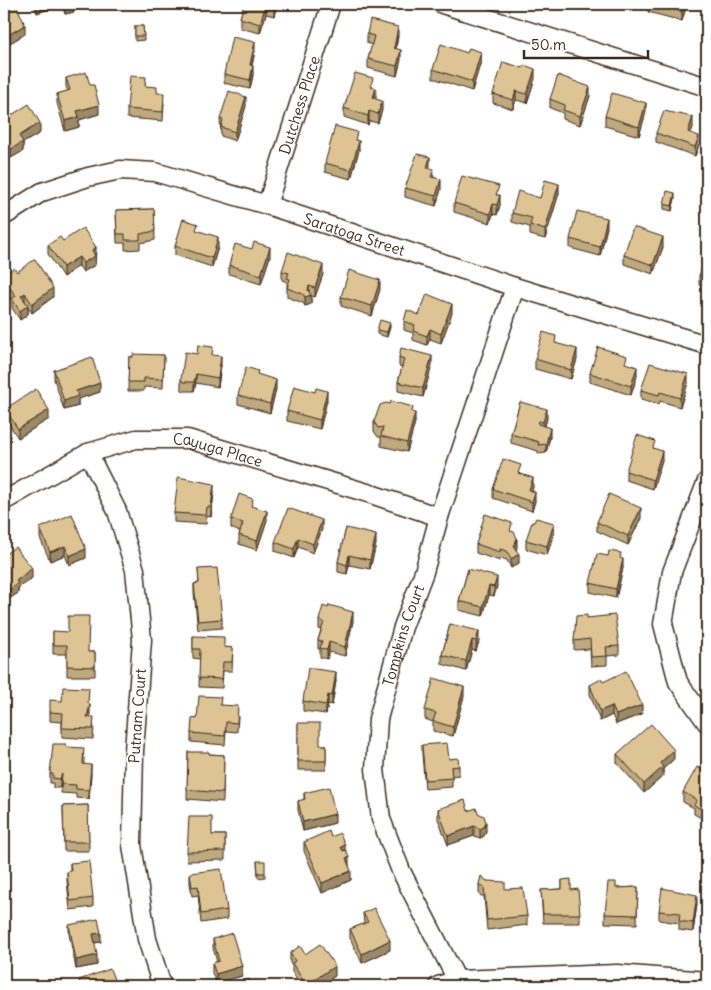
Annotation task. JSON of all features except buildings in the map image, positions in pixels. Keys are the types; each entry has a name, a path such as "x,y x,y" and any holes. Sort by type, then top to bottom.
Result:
{"street":[{"name":"Dutchess Place","path":"267,206 331,4"},
{"path":"442,4 596,50 707,87"},
{"name":"Saratoga Street","path":"4,216 42,192 88,177 120,170 155,172 267,206 515,288 707,345"},
{"name":"Tompkins Court","path":"457,980 401,871 381,819 375,769 378,719 403,627 424,572 439,517 515,288"},
{"name":"Cayuga Place","path":"4,501 88,453 136,439 188,439 362,491 439,517"},
{"name":"Putnam Court","path":"88,453 117,511 135,570 142,640 134,751 132,845 147,939 162,986"},
{"path":"707,481 672,572 663,624 678,682 707,723"},
{"path":"438,986 457,980 617,974 707,981"}]}
